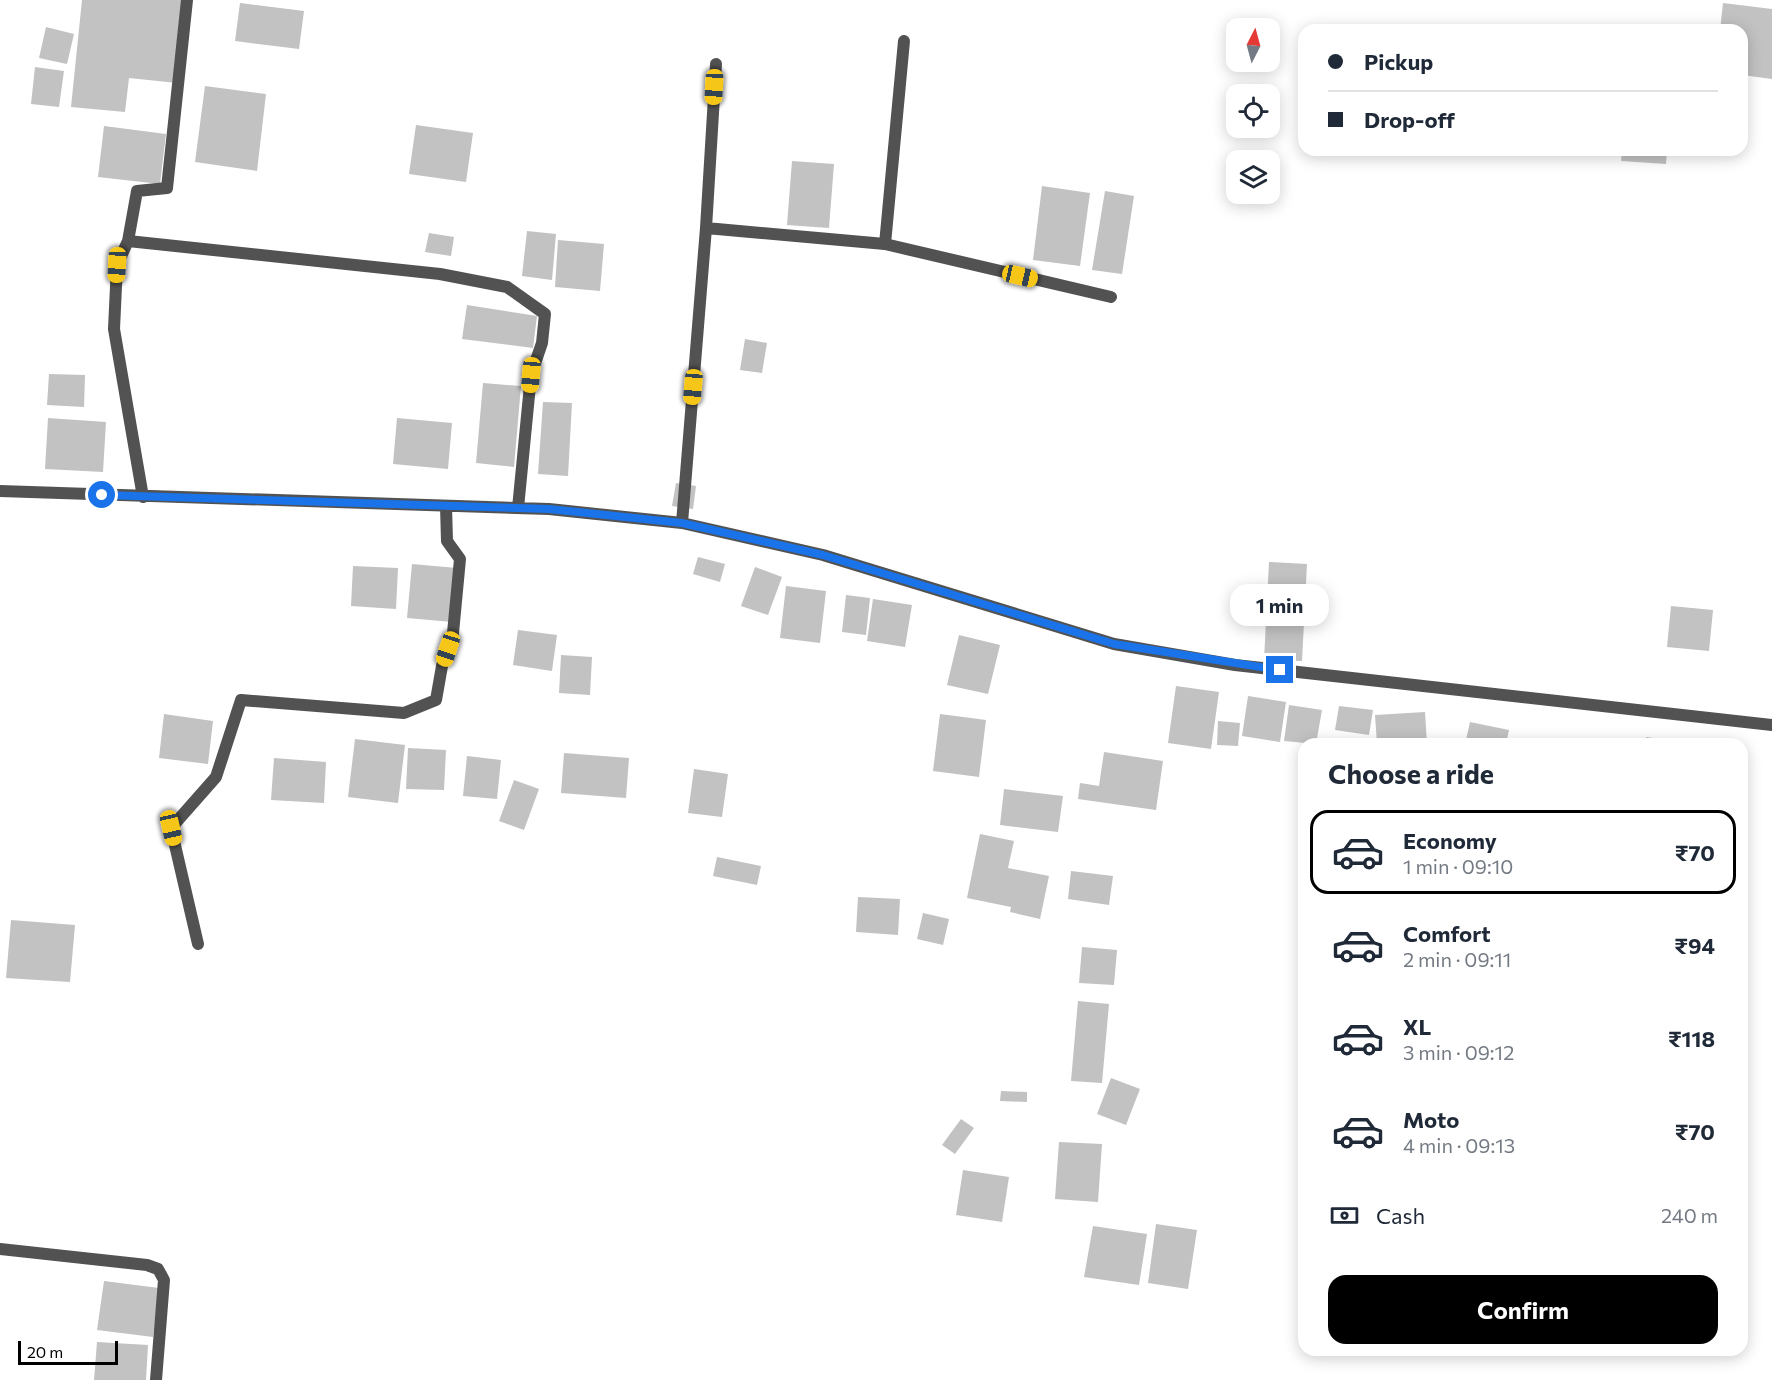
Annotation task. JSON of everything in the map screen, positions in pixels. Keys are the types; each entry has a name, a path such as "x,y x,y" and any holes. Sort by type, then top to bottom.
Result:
{"street":[{"path":"142,497 114,329 117,265 128,241 137,191 167,188 187,0"},
{"path":"885,244 904,41"},
{"path":"682,523 706,228 716,64"},
{"path":"706,228 885,244 1111,297"},
{"path":"128,241 440,274 507,287 545,314 542,343 531,375 518,508"},
{"path":"0,491 518,508 682,523 823,555 1114,644 1235,665 1772,725"},
{"path":"198,944 171,828 216,777 241,700 404,713 436,700 442,666 453,633 460,559 447,541 446,506"},
{"path":"0,1249 147,1264 158,1269 164,1280 156,1380"}],"building":[{"path":"82,0 186,0 177,83 129,78 125,112 71,107"},
{"path":"240,3 304,11 299,49 235,41"},
{"path":"1723,3 1772,9 1772,79 1748,76 1748,24 1721,24"},
{"path":"46,27 74,34 67,64 39,58"},
{"path":"35,67 64,71 59,107 31,104"},
{"path":"205,86 266,94 257,171 195,162"},
{"path":"416,125 473,133 466,182 409,174"},
{"path":"104,126 166,134 160,184 98,177"},
{"path":"1621,156 1667,156 1666,164 1621,161"},
{"path":"792,161 834,164 829,228 787,225"},
{"path":"1042,186 1090,193 1080,266 1033,260"},
{"path":"1105,191 1134,196 1122,274 1092,270"},
{"path":"527,231 556,234 552,280 522,276"},
{"path":"429,233 454,237 451,256 425,252"},
{"path":"558,240 604,244 600,291 555,287"},
{"path":"467,305 537,316 533,348 462,339"},
{"path":"745,339 767,343 762,373 740,370"},
{"path":"49,374 85,375 84,407 47,405"},
{"path":"483,383 521,386 514,467 476,463"},
{"path":"543,402 572,403 568,476 538,474"},
{"path":"48,418 106,422 103,472 45,469"},
{"path":"397,418 452,423 448,469 393,464"},
{"path":"676,483 696,486 693,509 672,506"},
{"path":"698,557 725,564 720,582 693,574"},
{"path":"1269,562 1307,564 1302,661 1264,660"},
{"path":"412,564 457,568 452,622 407,618"},
{"path":"353,566 398,568 396,609 351,606"},
{"path":"755,567 782,577 768,615 741,606"},
{"path":"786,586 826,591 820,643 780,638"},
{"path":"846,595 870,598 866,635 842,632"},
{"path":"873,599 912,605 905,647 867,641"},
{"path":"1671,606 1713,610 1709,651 1667,647"},
{"path":"518,630 557,635 552,671 513,665"},
{"path":"959,635 1000,645 988,694 947,685"},
{"path":"561,655 592,657 590,695 559,693"},
{"path":"1176,686 1219,692 1211,749 1168,743"},
{"path":"1248,696 1286,702 1280,742 1242,736"},
{"path":"1289,705 1322,710 1317,738 1298,738 1298,742 1284,741"},
{"path":"1339,706 1373,710 1369,735 1335,730"},
{"path":"1425,712 1427,738 1377,738 1375,715"},
{"path":"164,714 213,721 208,764 159,758"},
{"path":"940,714 986,720 979,777 933,771"},
{"path":"1218,721 1240,723 1238,746 1217,745"},
{"path":"1470,722 1509,730 1507,738 1466,738"},
{"path":"355,739 405,745 398,803 348,797"},
{"path":"408,748 446,750 444,790 406,789"},
{"path":"1104,752 1163,761 1156,810 1078,799 1080,783 1099,786"},
{"path":"564,753 629,758 626,798 561,793"},
{"path":"467,756 501,760 497,799 463,796"},
{"path":"274,758 326,762 324,803 271,800"},
{"path":"694,769 728,774 722,817 688,813"},
{"path":"514,780 539,789 524,830 499,821"},
{"path":"1004,789 1063,796 1058,832 1000,825"},
{"path":"980,834 1014,841 1008,868 1049,876 1040,919 1010,912 1011,907 967,898"},
{"path":"717,857 761,866 757,885 713,876"},
{"path":"1071,871 1113,876 1109,905 1068,899"},
{"path":"858,897 900,899 898,935 856,932"},
{"path":"923,913 949,919 943,945 917,939"},
{"path":"11,920 75,925 70,982 6,978"},
{"path":"1082,947 1117,950 1114,985 1079,983"},
{"path":"1078,1001 1109,1004 1102,1083 1071,1081"},
{"path":"1111,1078 1140,1089 1126,1125 1097,1114"},
{"path":"1001,1091 1027,1092 1027,1102 1000,1101"},
{"path":"961,1119 974,1128 955,1154 942,1145"},
{"path":"1059,1142 1102,1144 1098,1202 1055,1199"},
{"path":"963,1170 1009,1177 1002,1222 956,1215"},
{"path":"1156,1224 1197,1230 1188,1289 1148,1283"},
{"path":"1093,1226 1147,1234 1139,1285 1084,1277"},
{"path":"104,1281 159,1288 153,1337 97,1330"},
{"path":"97,1342 148,1345 146,1380 94,1380"}],"route":[{"path":"102,495 549,509 682,523 823,555 1114,644 1235,665 1280,670"}]}
